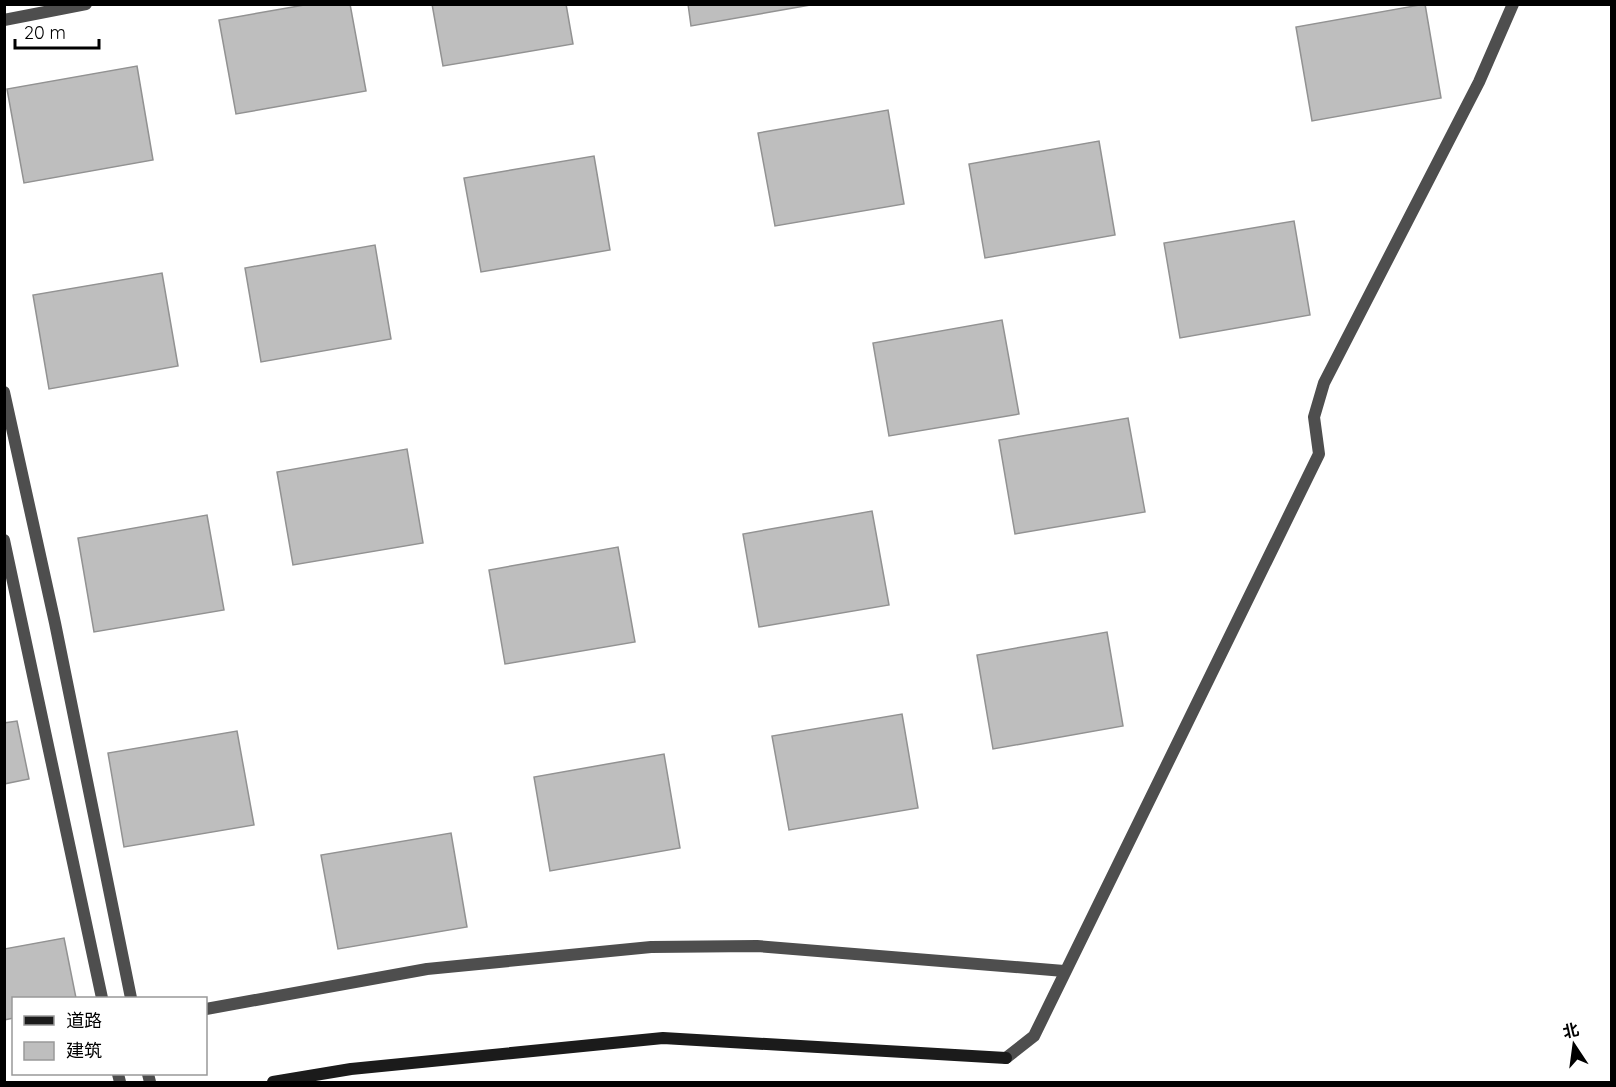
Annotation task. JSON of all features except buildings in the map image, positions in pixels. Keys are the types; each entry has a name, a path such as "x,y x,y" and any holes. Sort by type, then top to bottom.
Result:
{"street":[{"path":"273,1083 351,1069 663,1038 1006,1058"}],"lane":[{"path":"4,20 86,4"},
{"path":"1006,1058 1034,1036 1319,454 1314,417 1323,383 1479,82 1513,4"},
{"path":"4,392 55,623 131,997"},
{"path":"4,540 102,997"},
{"path":"207,1009 427,969 651,947 757,946 1064,971"}]}
